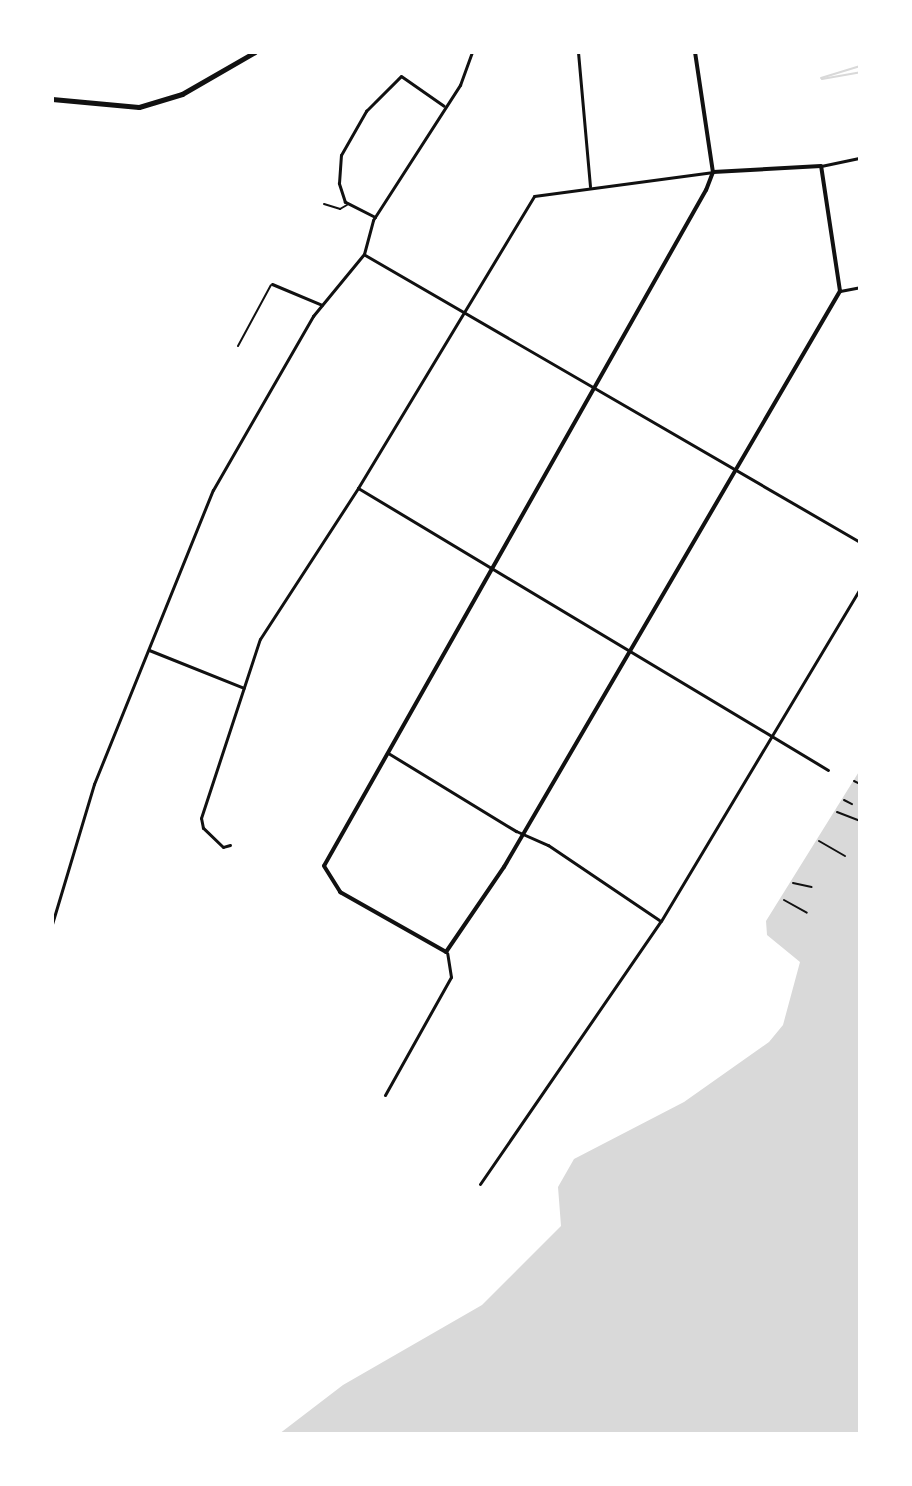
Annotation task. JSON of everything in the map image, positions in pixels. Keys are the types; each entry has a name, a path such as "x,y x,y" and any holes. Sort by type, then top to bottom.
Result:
{"main road":[{"path":"52,99 139,107 182,94 255,52"}],"street":[{"path":"52,924 94,784 149,650 178,567 213,490 322,305 364,254 375,217 460,85 472,52"},
{"path":"578,52 590,186"},
{"path":"446,952 340,892 327,876 329,857 494,569 713,172 695,52"},
{"path":"375,217 348,204 339,183 341,155 366,111 395,80 409,77 444,106"},
{"path":"230,845 223,847 203,828 201,818 260,639 358,488 534,196 590,186 713,172 821,166 860,158"},
{"path":"385,1095 451,977 446,952 525,832 627,652 840,291 821,166"},
{"path":"364,254 465,309 860,542"},
{"path":"272,284 322,305"},
{"path":"840,291 860,287"},
{"path":"358,488 828,770"},
{"path":"480,1184 661,921 860,589"},
{"path":"149,650 244,688"},
{"path":"388,753 506,825 525,832 661,921"}],"lane":[{"path":"324,204 340,209 348,204"},
{"path":"238,346 272,284"}],"path":[{"path":"854,781 860,784"},
{"path":"844,800 852,804"},
{"path":"837,812 860,821"},
{"path":"819,841 845,856"},
{"path":"793,883 816,894"},
{"path":"784,900 807,913"}],"shaded area":[{"path":"860,770 860,1434 279,1434 343,1385 482,1305 561,1226 558,1187 574,1159 684,1102 769,1042 783,1025 800,962 767,935 766,921"}],"waterway":[{"path":"821,78 860,66"},
{"path":"822,79 860,72"}]}
